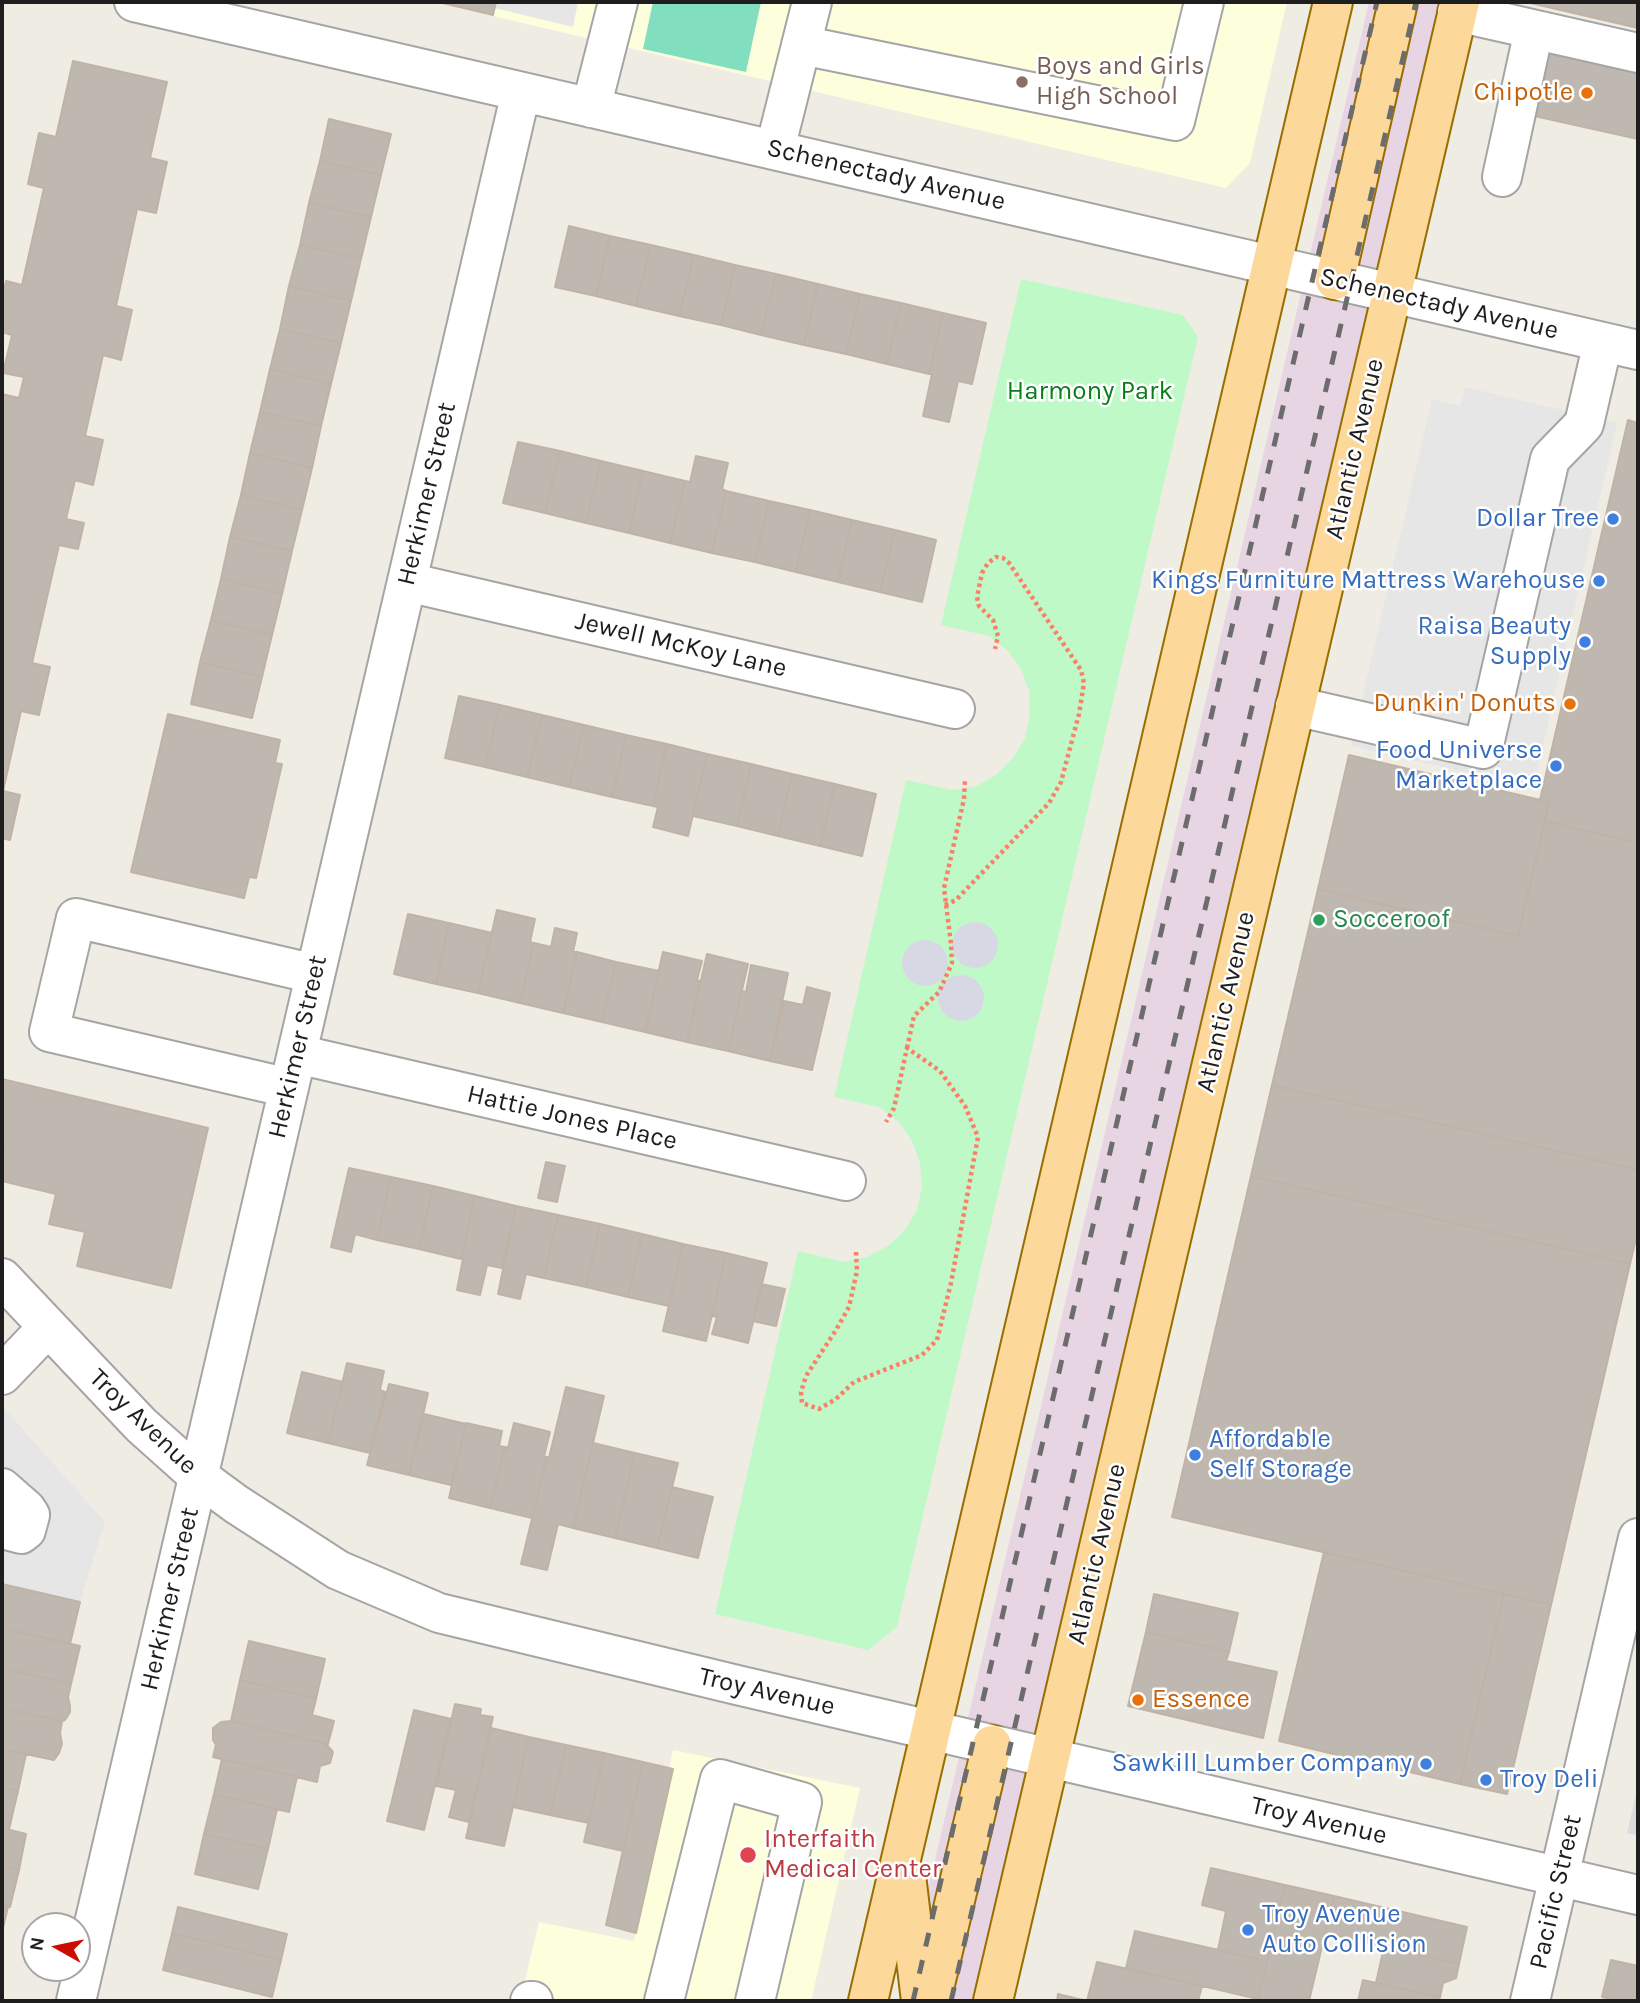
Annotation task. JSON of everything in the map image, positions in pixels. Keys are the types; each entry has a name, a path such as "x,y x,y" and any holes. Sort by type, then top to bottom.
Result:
{"main road":[{"path":"868,2001 1333,2"},
{"path":"1335,280 1398,2"},
{"name":"Atlantic Avenue","path":"993,2001 1392,293 1444,66 1451,5"},
{"path":"931,2001 992,1745"},
{"path":"903,1849 921,2001"}],"street":[{"name":"Schenectady Avenue","path":"134,2 1621,346"},
{"path":"591,107 618,2"},
{"path":"775,149 812,2"},
{"path":"801,45 1175,121 1204,2"},
{"path":"1451,5 1534,30 1638,53"},
{"path":"1502,177 1534,30"},
{"name":"Herkimer Street","path":"76,2001 521,92"},
{"path":"1296,706 1483,749 1550,459 1584,424 1621,346"},
{"name":"Jewell McKoy Lane","path":"407,582 955,709"},
{"name":"Hattie Jones Place","path":"315,974 76,918 49,1032 293,1071 846,1181"},
{"name":"Troy Avenue","path":"2,1278 141,1425 198,1476 338,1570 439,1613 1638,1895"},
{"path":"2,1375 48,1327"},
{"path":"2,1488 30,1515 26,1530 21,1534 2,1530"},
{"name":"Pacific Street","path":"1530,2001 1638,1538"},
{"path":"664,2001 720,1779 802,1802 755,2001"}],"path":[{"path":"945,905 956,900 1049,803 1061,782 1079,714 1084,683 1081,670 1017,573 1003,558 996,557 982,573 977,597 979,606 989,614 998,636 995,649"},
{"path":"886,1122 894,1108 914,1016 939,992 952,963 944,888 964,799 965,780"},
{"path":"856,1252 857,1271 849,1307 806,1376 800,1392 802,1403 819,1409 836,1399 854,1382 922,1356 937,1340 956,1260 978,1137 965,1106 940,1071 907,1048"}],"shaded area":[{"name":"Boys and Girls High School","path":"433,2 1287,2 1250,163 1226,188"},
{"path":"496,2 578,2 573,27 494,8"},
{"path":"1369,2 1444,2 978,2001 902,2001"},
{"path":"1465,387 1617,423 1533,788 1351,746 1432,399 1460,406"},
{"path":"975,922 991,929 998,945 991,961 975,968 959,961 952,945 959,929"},
{"path":"925,940 934,941 941,947 947,954 947,972 941,979 934,985 925,986 916,985 909,979 903,972 902,963 903,954 909,947 916,941"},
{"path":"961,975 970,976 977,982 983,989 983,1007 977,1014 970,1020 961,1021 952,1020 945,1014 939,1007 938,998 939,989 945,982 952,976"},
{"path":"2,1406 105,1522 80,1602 2,1584"},
{"name":"Interfaith Medical Center","path":"673,1750 860,1788 811,2001 520,2001 539,1922 634,1941"},
{"path":"1638,1786 1638,1835 1627,1833"}],"green space":[{"path":"653,2 761,2 746,72 643,49"},
{"name":"Harmony Park","path":"1021,279 1183,315 1198,337 897,1627 868,1650 715,1614 798,1251 844,1262 867,1257 888,1246 905,1230 917,1210 922,1187 920,1163 912,1141 899,1122 879,1107 834,1097 906,780 953,790 976,786 996,775 1013,758 1025,738 1030,715 1029,691 1021,669 1007,650 989,636 941,625"}],"building":[{"path":"438,2 496,2 493,15"},
{"path":"1526,2 1638,2 1638,28"},
{"name":"Chipotle","path":"1545,50 1638,71 1638,139 1530,115"},
{"path":"73,61 167,82 150,158 167,162 156,213 137,209 116,306 132,310 121,360 103,355 85,436 103,440 93,485 75,480 66,519 84,523 78,549 59,545 32,663 50,667 39,715 21,711 3,791 20,795 10,840 2,838 2,394 19,398 24,377 3,373 12,335 2,332 2,299 6,281 22,285 44,188 28,184 39,133 56,137"},
{"path":"329,119 391,134 381,175 320,161"},
{"path":"320,161 381,175 371,217 309,203"},
{"path":"309,203 371,217 361,259 300,245"},
{"path":"569,226 610,236 596,296 555,287"},
{"path":"610,236 651,245 636,306 596,296"},
{"path":"300,245 361,259 351,301 289,286"},
{"path":"651,245 694,255 679,316 636,306"},
{"path":"694,255 735,265 721,325 679,316"},
{"path":"735,265 776,274 761,335 721,325"},
{"path":"776,274 818,284 804,345 761,335"},
{"path":"818,284 860,294 846,354 804,345"},
{"path":"289,286 351,301 341,343 280,329"},
{"path":"860,294 901,303 887,364 846,354"},
{"path":"901,303 943,313 929,374 887,364"},
{"path":"943,313 986,323 972,384 958,381 949,422 923,416 932,374 929,374"},
{"path":"280,329 341,343 331,384 270,369"},
{"path":"270,369 331,384 321,426 260,412"},
{"path":"260,412 321,426 312,468 250,453"},
{"path":"1628,420 1638,423 1638,843 1545,821 1549,802 1540,800"},
{"path":"518,442 560,451 545,513 503,503"},
{"path":"560,451 601,461 586,523 545,513"},
{"path":"250,453 312,468 302,510 241,495"},
{"path":"696,456 728,463 722,489 726,491 712,553 670,543 685,481 690,482"},
{"path":"601,461 643,471 629,533 586,523"},
{"path":"643,471 685,481 670,543 629,533"},
{"path":"726,491 769,501 755,562 712,553"},
{"path":"241,495 302,510 292,551 230,537"},
{"path":"769,501 810,510 796,572 755,562"},
{"path":"810,510 852,520 838,582 796,572"},
{"path":"852,520 895,530 880,592 838,582"},
{"path":"895,530 936,540 922,602 880,592"},
{"path":"230,537 292,551 282,594 221,579"},
{"path":"221,579 282,594 272,635 211,620"},
{"path":"211,620 272,635 262,677 200,662"},
{"path":"200,662 262,677 252,718 191,704"},
{"path":"459,696 500,705 485,767 445,758"},
{"path":"500,705 542,715 527,777 485,767"},
{"path":"168,714 280,740 275,763 282,764 256,878 249,877 244,898 131,872"},
{"path":"542,715 584,725 569,787 527,777"},
{"path":"584,725 626,735 612,797 569,787"},
{"path":"626,735 667,744 653,806 612,797"},
{"path":"667,744 707,754 688,836 653,827 658,807 653,806"},
{"path":"707,754 751,764 737,826 693,816"},
{"path":"1349,755 1549,802 1518,936 1318,889"},
{"path":"751,764 792,774 778,836 737,826"},
{"path":"792,774 835,784 820,846 778,836"},
{"path":"835,784 876,794 862,856 820,846"},
{"path":"1545,821 1638,843 1638,1170 1272,1085 1318,889 1518,936"},
{"path":"497,910 535,919 530,942 534,943 520,1003 478,993"},
{"path":"408,914 449,923 436,984 394,974"},
{"path":"449,923 492,933 478,993 436,984"},
{"path":"555,928 577,933 573,952 577,952 563,1013 520,1003 534,943 551,947"},
{"path":"577,952 616,962 602,1022 563,1013"},
{"path":"663,952 702,961 687,1042 645,1032"},
{"path":"707,954 748,964 728,1051 687,1042"},
{"path":"616,962 659,971 645,1032 602,1022"},
{"path":"751,965 788,973 770,1061 728,1051 742,991 746,992"},
{"path":"807,987 830,993 812,1070 770,1061 784,1001 803,1005"},
{"path":"2,1079 208,1128 171,1288 77,1266 85,1232 49,1224 56,1194 2,1181 5,1147 2,1146"},
{"path":"1272,1085 1638,1170 1638,1230 1630,1264 1251,1176"},
{"path":"546,1162 565,1166 557,1202 538,1198"},
{"path":"349,1168 391,1177 377,1240 355,1234 351,1252 331,1247"},
{"path":"1251,1176 1630,1264 1551,1605 1172,1517"},
{"path":"391,1177 433,1186 419,1249 377,1240"},
{"path":"433,1186 475,1196 461,1259 419,1249"},
{"path":"475,1196 516,1206 502,1268 487,1265 480,1295 457,1290"},
{"path":"516,1206 558,1215 544,1278 526,1274 520,1299 498,1294"},
{"path":"558,1215 600,1224 586,1287 544,1278"},
{"path":"600,1224 642,1234 628,1297 586,1287"},
{"path":"642,1234 683,1244 669,1306 628,1297"},
{"path":"683,1244 726,1253 706,1341 663,1331"},
{"path":"726,1253 767,1263 748,1343 712,1334 717,1317 712,1316"},
{"path":"761,1284 785,1289 776,1326 753,1321"},
{"path":"347,1363 384,1371 380,1390 385,1392 370,1453 328,1443"},
{"path":"302,1372 343,1382 328,1443 287,1433"},
{"path":"389,1384 428,1393 409,1475 367,1465"},
{"path":"566,1387 604,1396 573,1528 558,1524 547,1570 521,1564"},
{"path":"424,1414 466,1424 451,1485 409,1475"},
{"path":"466,1423 502,1431 499,1446 505,1447 490,1508 449,1498"},
{"path":"514,1423 550,1432 544,1456 547,1457 532,1518 490,1508 505,1447 508,1448"},
{"path":"593,1443 635,1453 615,1538 573,1528"},
{"path":"635,1453 678,1463 657,1548 615,1538"},
{"path":"672,1487 713,1497 698,1558 657,1548"},
{"path":"1324,1552 1504,1594 1460,1784 1279,1741"},
{"path":"2,1584 80,1602 70,1644 2,1628"},
{"path":"1154,1594 1238,1613 1229,1652 1146,1632"},
{"path":"1504,1594 1551,1605 1507,1794 1460,1784"},
{"path":"2,1628 80,1646 71,1684 2,1668"},
{"path":"1146,1632 1229,1652 1226,1661 1277,1672 1263,1738 1128,1706"},
{"path":"249,1641 325,1659 316,1699 240,1680"},
{"path":"2,1668 71,1684 68,1697 70,1712 65,1720 2,1708"},
{"path":"240,1680 316,1699 312,1715 334,1721 328,1744 231,1721"},
{"path":"455,1704 481,1709 480,1715 493,1717 469,1822 449,1817 456,1790 436,1786"},
{"path":"2,1708 62,1721 62,1744 54,1760 2,1749"},
{"path":"414,1710 451,1719 424,1830 387,1821"},
{"path":"231,1721 326,1744 333,1752 330,1763 320,1766 317,1782 213,1757 216,1745 213,1728 221,1722"},
{"path":"491,1728 529,1737 504,1846 466,1838"},
{"path":"529,1737 566,1745 550,1815 513,1807"},
{"path":"566,1745 604,1753 589,1823 550,1815"},
{"path":"2,1749 26,1754 18,1791 2,1788"},
{"path":"604,1753 643,1762 623,1851 584,1842"},
{"path":"222,1759 297,1777 289,1812 214,1794"},
{"path":"643,1762 673,1769 636,1933 606,1925"},
{"path":"2,1788 18,1791 9,1829 2,1828"},
{"path":"214,1794 277,1809 268,1849 204,1834"},
{"path":"2,1828 26,1834 19,1870 2,1866"},
{"path":"204,1834 268,1849 258,1889 195,1874"},
{"path":"2,1866 19,1870 10,1907 2,1906"},
{"name":"Troy Avenue Auto Collision","path":"1211,1868 1285,1885 1267,1961 1218,1950 1226,1911 1202,1905"},
{"path":"1285,1885 1334,1896 1309,2001 1258,1999"},
{"path":"1334,1896 1467,1927 1459,1964 1325,1933"},
{"path":"2,1906 8,1907 2,1932"},
{"path":"178,1907 287,1934 281,1960 172,1933"},
{"path":"1135,1931 1267,1961 1258,1999 1126,1968"},
{"path":"172,1933 281,1960 272,1997 163,1970"},
{"path":"1384,1947 1459,1964 1456,1978 1443,1983 1440,1997 1376,1983"},
{"path":"1611,1960 1638,1966 1638,2001 1602,1997"},
{"path":"1097,1962 1202,1986 1198,2001 1087,2001"},
{"path":"1363,1980 1440,1997 1439,2001 1358,2001"},
{"path":"1058,1994 1087,2001 1057,2001"}],"railway":[{"path":"913,2001 1377,2"},
{"path":"951,2001 1416,2"}],"place":[{"name":"Boys and Girls High School","path":"1022,82"},
{"name":"Chipotle","path":"1587,93"},
{"name":"Dollar Tree","path":"1613,519"},
{"name":"Kings Furniture Mattress Warehouse","path":"1599,581"},
{"name":"Raisa Beauty Supply","path":"1585,642"},
{"name":"Dunkin' Donuts","path":"1570,704"},
{"name":"Food Universe Marketplace","path":"1556,766"},
{"name":"Socceroof","path":"1319,920"},
{"name":"Affordable Self Storage","path":"1195,1455"},
{"name":"Essence","path":"1138,1700"},
{"name":"Sawkill Lumber Company","path":"1426,1764"},
{"name":"Troy Deli","path":"1486,1780"},
{"name":"Interfaith Medical Center","path":"748,1855"},
{"name":"Troy Avenue Auto Collision","path":"1248,1930"}]}
